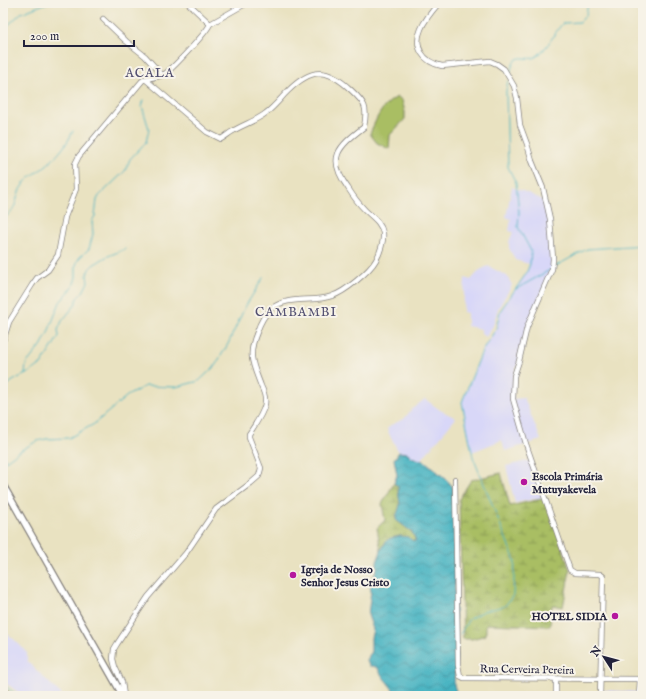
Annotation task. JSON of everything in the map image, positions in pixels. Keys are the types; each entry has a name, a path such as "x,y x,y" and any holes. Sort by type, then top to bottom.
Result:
{"highway":[{"path":"3,691 10,696"}],"street":[{"path":"188,3 210,24"},
{"path":"3,341 9,322 14,313 37,278 48,270 58,255 65,217 76,189 75,164 84,151 140,84 145,80 167,72 191,48 210,24 247,3"},
{"path":"439,3 426,19 421,28 418,42 420,53 427,61 442,66 490,61 504,69 514,86 520,125 543,188 550,219 552,264 550,273 526,327 519,362 514,376 513,400 526,444 570,570 575,573 603,576 600,696"},
{"path":"102,19 145,56 162,75"},
{"path":"124,696 122,682 113,659 114,650 124,632 148,597 186,553 216,509 252,483 260,472 261,468 249,434 265,404 264,393 252,365 250,351 262,320 270,309 280,303 286,301 326,298 344,290 364,274 376,261 380,251 383,234 378,222 359,204 346,186 339,175 336,166 341,148 348,138 364,127 367,115 362,101 335,76 322,73 305,78 287,92 267,113 232,131 221,139 207,132 145,80"},
{"name":"Rua Cerveira Pereira","path":"455,479 458,658 460,676 464,678 642,678"},
{"path":"3,486 124,696"},
{"path":"556,678 556,696"},
{"path":"640,696 642,678"}],"shaded area":[{"path":"512,187 546,202 550,219 552,269 536,306 514,375 513,399 524,398 541,440 505,451 502,440 472,452 462,402 483,349 496,329 500,311 526,274 529,264 515,260 509,248 509,242 513,232 509,231 511,219 506,217"},
{"path":"488,266 507,276 512,285 498,309 493,326 486,337 481,334 481,329 467,326 467,313 463,312 465,278 471,280 480,270"},
{"path":"425,399 440,410 456,418 420,461 408,453 399,452 387,429 391,425 404,419 412,409"},
{"name":"Escola Primária Mutuyakevela","path":"531,460 543,497 515,503 506,466"},
{"path":"3,630 27,653 27,661 63,696 23,696 3,681"},
{"path":"604,690 637,692 637,696 603,696"}],"green space":[{"path":"397,97 402,100 405,119 390,135 389,149 377,143 370,134 377,117 383,108"},
{"path":"501,473 510,506 546,498 570,570 563,607 552,605 550,626 486,624 486,635 472,639 463,639 459,499 471,480"},
{"path":"394,483 398,486 400,503 396,520 412,532 416,541 413,541 408,537 400,536 391,538 386,541 381,551 377,528 385,520 382,504"}],"water":[{"path":"399,452 408,453 412,457 426,462 453,487 456,656 454,685 456,691 455,696 396,696 378,668 369,666 367,661 371,651 373,629 368,615 371,591 370,585 377,569 377,562 381,551 386,541 391,538 400,536 408,537 413,541 416,541 412,532 396,520 400,503 398,486 394,483 397,475 394,459"}],"waterway":[{"path":"3,30 21,13 47,3"},
{"path":"510,74 515,61 521,58 533,58 541,53 563,23 580,22 586,15 588,3"},
{"path":"460,634 469,619 484,611 505,606 513,595 515,561 473,457 462,402 483,349 496,329 500,311 526,274 530,264 531,251 518,227 519,212 516,183 508,167 506,91 508,81"},
{"path":"25,374 26,364 41,346 60,302 73,287 76,277 76,265 79,258 89,249 93,234 92,221 95,216 99,196 125,171 130,159 146,142 149,129 142,106 144,100"},
{"path":"3,218 12,211 20,189 25,182 57,155 68,141 73,131"},
{"path":"554,267 587,249 643,245"},
{"path":"3,390 14,380 41,365 59,336 58,330 62,321 75,305 77,298 83,292 88,282 87,275 89,269 106,257 125,249"},
{"path":"516,289 550,270"},
{"path":"3,463 37,441 69,438 94,424 127,396 145,386 176,387 199,381 215,366 228,344 245,307 263,278"},
{"path":"3,456 6,460"},
{"path":"3,685 19,696"}],"place":[{"name":"Escola Primária Mutuyakevela","path":"524,482"},
{"name":"Igreja de Nosso Senhor Jesus Cristo","path":"293,575"},
{"name":"HOTEL SIDIA","path":"615,616"}],"district":[{"name":"ACALA","path":"150,72"},
{"name":"CAMBAMBI","path":"296,311"}]}
